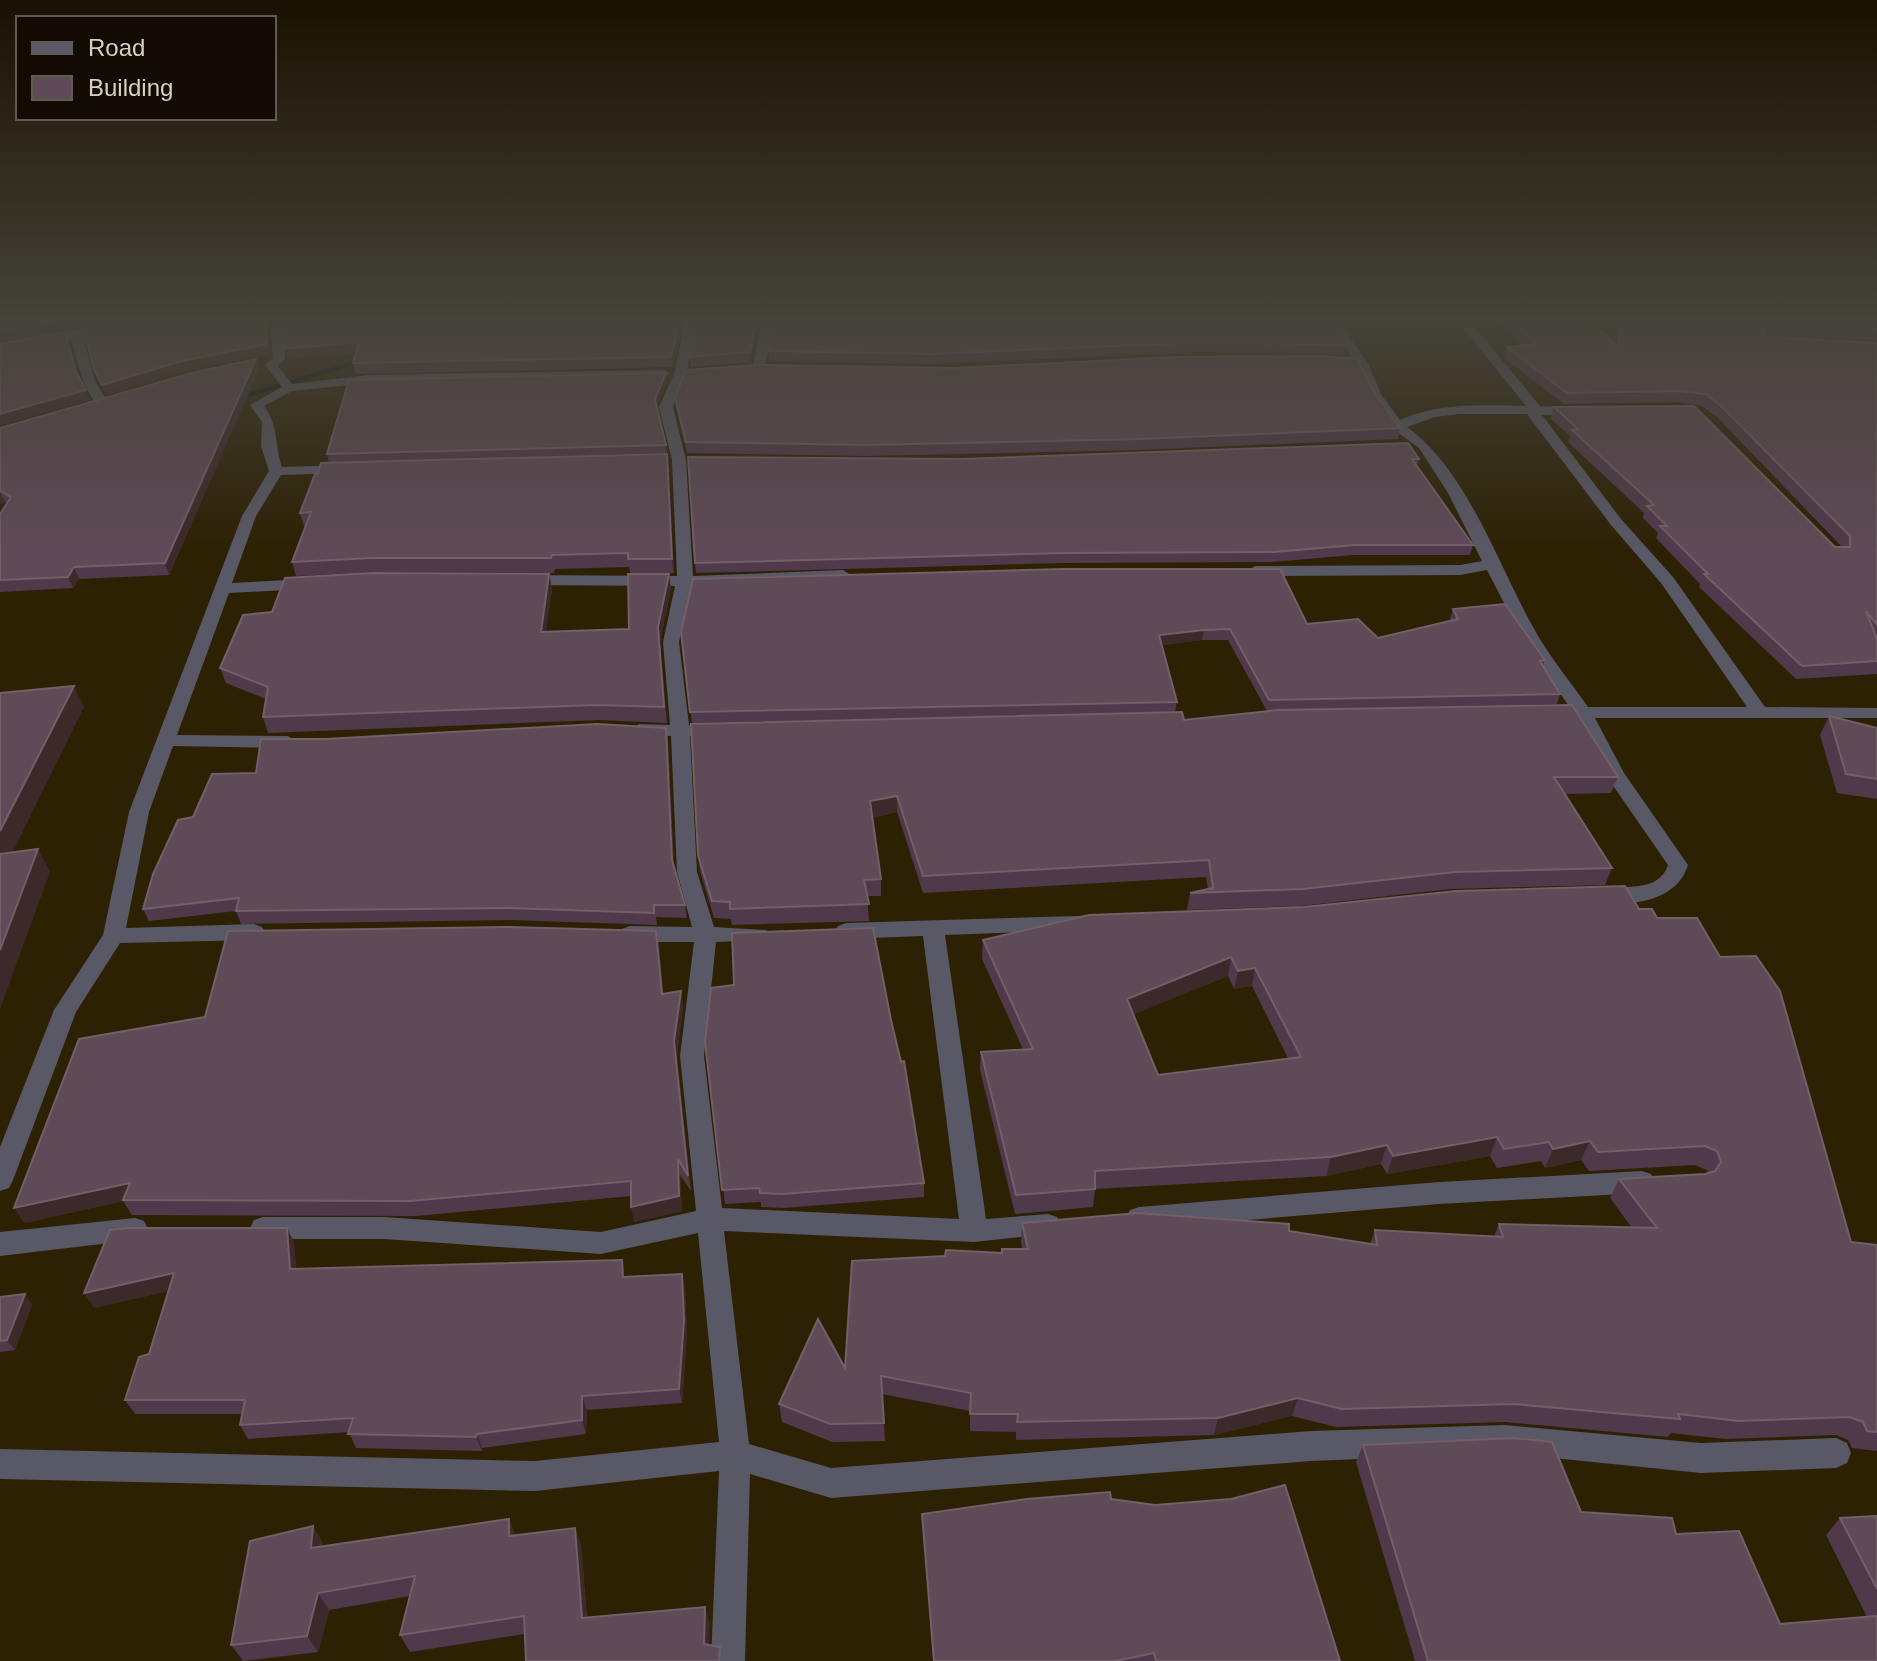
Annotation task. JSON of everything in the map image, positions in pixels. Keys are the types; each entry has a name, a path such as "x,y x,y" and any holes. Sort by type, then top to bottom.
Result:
{"street":[{"path":"93,397 96,406 118,398"},
{"path":"0,1180 65,1010 114,936 139,812 249,516 276,471 268,446 269,422 257,405 273,397"},
{"path":"673,397 666,407 680,460 685,579 671,642 677,732 685,780 687,872 706,937 692,1056 735,1455 728,1661"},
{"path":"1377,397 1398,426 1424,445 1455,493 1536,646 1583,713 1615,774 1678,865 1677,873 1660,889 1587,895"},
{"path":"1523,397 1616,522 1667,580 1760,712"},
{"path":"1398,426 1408,419 1424,416 1598,410"},
{"path":"1392,446 1424,445"},
{"path":"276,471 362,468"},
{"path":"1233,571 1460,570 1491,564"},
{"path":"511,580 647,582 854,575"},
{"path":"224,588 331,582"},
{"path":"1553,713 1877,713"},
{"path":"615,729 677,732 739,730"},
{"path":"168,740 315,742"},
{"path":"827,932 1099,923"},
{"path":"933,927 974,1231"},
{"path":"114,936 270,932"},
{"path":"604,933 706,937 781,934"},
{"path":"1114,1220 1439,1193 1664,1181"},
{"path":"244,1229 384,1228 601,1243 710,1219 974,1231 1067,1224"},
{"path":"0,1244 166,1229"},
{"path":"0,1464 535,1476 735,1455 831,1483 1311,1446 1505,1439 1701,1458 1836,1453"}],"building":[{"path":"0,397 63,397 0,414"},
{"path":"110,397 239,397 165,563 74,567 68,577 0,580 0,514 11,497 0,491 0,428"},
{"path":"344,397 656,397 666,445 327,454"},
{"path":"675,397 1377,397 1400,428 1139,439 866,445 686,442"},
{"path":"1709,397 1877,397 1877,625 1866,611 1877,639 1877,661 1802,666 1704,574 1708,574 1660,526 1667,526 1647,506 1654,505 1572,430 1578,429 1554,407 1694,406 1835,547 1850,547 1850,536"},
{"path":"1408,443 1419,459 1412,459 1473,545 1355,545 1274,552 1064,553 695,563 688,457 961,459"},
{"path":"667,454 672,559 628,559 628,553 552,555 551,558 372,558 292,562 311,512 300,513 321,463"},
{"path":"1064,569 1280,569 1307,624 1358,619 1378,638 1458,619 1453,609 1505,604 1545,660 1540,661 1560,694 1269,700 1230,629 1159,635 1177,702 690,712 681,632 693,579"},
{"path":"372,573 549,574 541,632 629,629 628,574 669,574 658,627 664,707 596,705 263,717 268,687 220,668 243,615 272,612 285,578"},
{"path":"74,686 0,831 0,693"},
{"path":"1572,705 1618,777 1554,777 1612,868 1455,872 1303,889 1190,893 1213,888 1209,860 923,876 897,796 870,801 881,879 864,880 869,904 730,909 730,902 712,901 698,855 691,724 1182,712 1184,720 1278,710"},
{"path":"1829,716 1877,728 1877,779 1846,774"},
{"path":"597,724 666,728 672,860 685,905 654,905 654,913 508,908 236,911 239,898 143,909 153,874 178,820 193,817 212,774 256,773 261,739 325,739"},
{"path":"38,849 0,950 0,854"},
{"path":"1625,886 1639,909 1652,909 1657,918 1697,918 1720,957 1756,956 1780,991 1851,1242 1877,1245 1877,1432 1867,1431 1863,1422 1850,1417 1739,1421 1678,1414 1680,1419 1514,1404 1342,1409 1298,1398 1218,1418 1017,1422 1018,1414 970,1414 971,1393 881,1376 884,1423 830,1424 779,1404 818,1319 845,1368 852,1261 945,1256 946,1250 1002,1253 1002,1249 1028,1249 1022,1223 1138,1213 1289,1224 1289,1231 1377,1245 1375,1230 1503,1237 1499,1224 1657,1228 1619,1179 1705,1174 1715,1171 1721,1162 1717,1151 1705,1146 1598,1152 1590,1141 1553,1149 1549,1142 1504,1149 1497,1137 1393,1156 1387,1145 1331,1157 1095,1171 1095,1189 1016,1195 981,1052 1033,1049 983,940 1089,915 1304,907 1456,891","holes":["1231,957 1238,971 1255,968 1301,1057 1158,1075 1127,999"]},
{"path":"507,927 656,931 662,994 681,991 674,1041 688,1176 678,1159 679,1196 631,1207 631,1181 410,1201 123,1200 130,1183 14,1208 79,1039 205,1017 228,931"},
{"path":"873,928 891,1020 901,1062 904,1061 924,1183 782,1194 760,1193 759,1188 722,1190 705,1042 711,988 734,985 732,933"},
{"path":"287,1228 290,1269 622,1260 623,1277 682,1274 684,1320 679,1389 582,1396 582,1420 477,1434 476,1437 348,1434 353,1418 240,1425 245,1400 125,1400 139,1357 149,1354 174,1273 84,1293 110,1230"},
{"path":"25,1294 7,1340 0,1341 0,1297"},
{"path":"1514,1438 1552,1442 1581,1512 1672,1518 1676,1534 1739,1531 1780,1624 1877,1616 1877,1661 1428,1661 1363,1445"},
{"path":"1285,1485 1340,1661 1156,1661 1154,1653 1115,1661 934,1661 922,1514 1027,1499 1110,1492 1111,1499 1155,1505 1231,1499"},
{"path":"1877,1516 1877,1589 1840,1518"},
{"path":"509,1519 509,1536 575,1528 582,1618 705,1607 704,1644 720,1647 719,1661 526,1661 524,1616 400,1635 415,1576 318,1593 307,1636 231,1645 250,1541 313,1526 311,1548"}],"waterway":[{"path":"232,399 241,397"}]}
